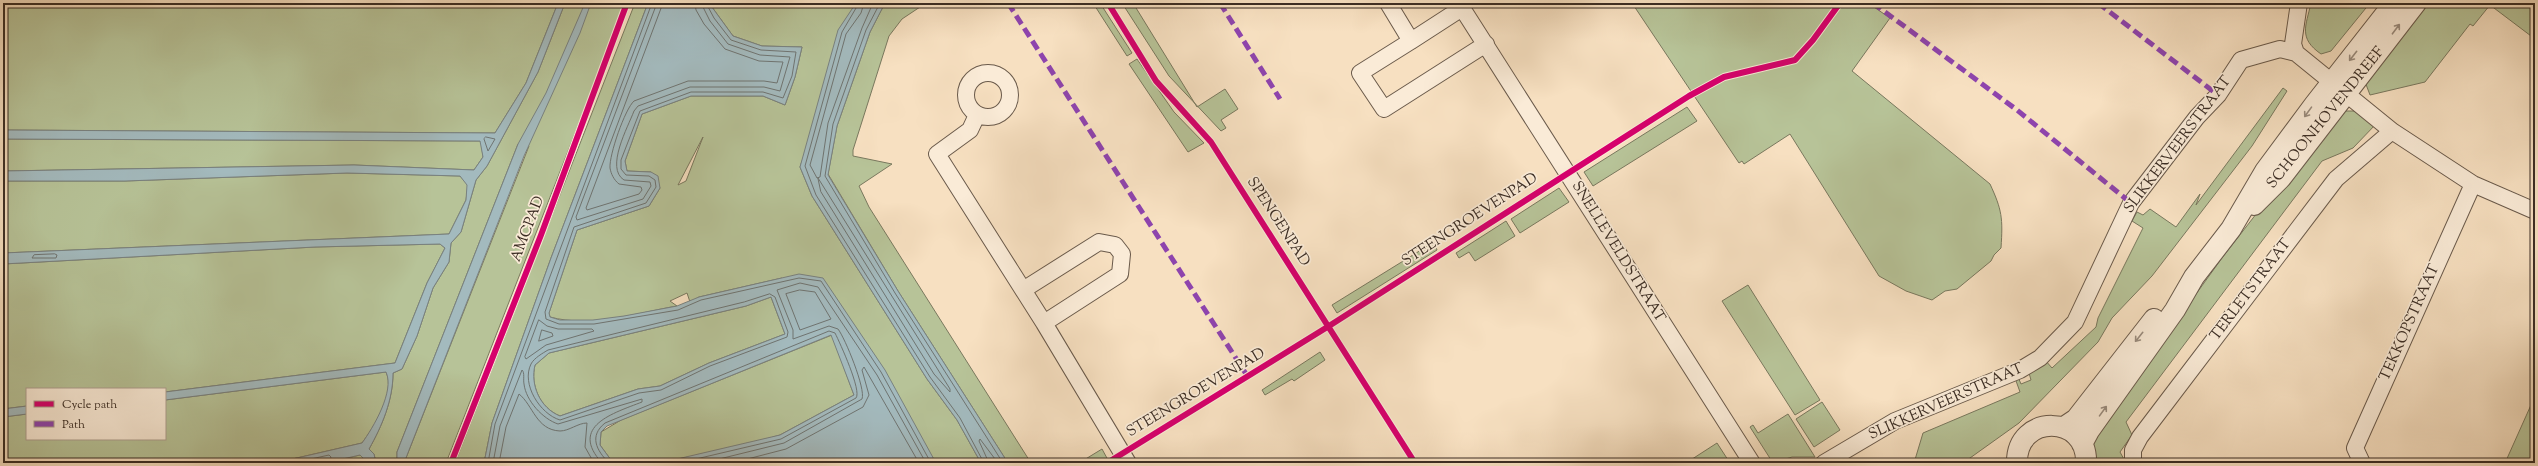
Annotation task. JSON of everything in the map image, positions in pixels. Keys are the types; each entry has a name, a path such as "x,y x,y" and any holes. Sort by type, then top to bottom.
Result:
{"street":[{"path":"1388,3 1411,41 1360,73 1384,109 1486,44"},
{"path":"2296,53 2293,44 2299,3"},
{"name":"SCHOONHOVENDREEF","path":"2340,88 2394,3"},
{"name":"SCHOONHOVENDREEF","path":"2082,444 2089,431 2175,310 2194,278 2231,229 2265,172 2416,3"},
{"name":"SNELLEVELDSTRAAT","path":"1411,41 1462,8 1752,463"},
{"name":"SLIKKERVEERSTRAAT","path":"1824,463 1895,421 2020,370 2040,358 2076,322 2131,203 2197,117 2218,95 2241,60 2280,49 2296,53 2392,131 2473,184 2535,211"},
{"path":"977,115 970,130 937,154 1044,323 1128,463"},
{"name":"TERLETSTRAAT","path":"2133,463 2133,450 2140,437 2336,179 2392,131"},
{"name":"TEKKOPSTRAAT","path":"2362,463 2355,448 2473,184"},
{"path":"1023,290 1099,242 1115,245 1122,254 1120,274 1044,323"},
{"name":"SCHOONHOVENDREEF","path":"2064,427 2076,419 2167,302 2194,278"},
{"path":"2017,463 2021,443 2029,433 2040,427 2052,425 2064,427 2074,434 2082,444 2086,463"}],"green space":[{"path":"3,3 558,3 526,83 495,133 3,130"},
{"path":"565,3 626,3 446,463 404,463 529,146 518,144 397,452 397,463 376,463 374,454 369,449 389,403 393,383 393,373 402,369 417,336 433,288 449,262 451,243 461,232 476,180 487,166 538,72"},
{"path":"635,3 648,3 551,258 492,423 484,463 455,463"},
{"path":"709,3 856,3 800,167 812,196 927,379 957,420 981,463 879,463 913,422 782,278 699,297 690,302 687,293 670,301 677,306 614,318 581,321 550,317 549,313 577,230 649,206 660,188 651,172 627,171 625,161 642,114 691,96 763,96 785,105 795,77 802,47 762,46 733,36","holes":["703,137 686,181 678,185"]},
{"path":"885,3 926,3 902,19 889,36 853,150 853,156 892,164 859,186 869,207 1031,463 1008,463 898,291 828,174 837,126 870,32"},
{"path":"1093,3 1100,3 1132,53 1127,56"},
{"path":"1122,3 1133,3 1195,103 1169,76"},
{"path":"1632,3 1868,3 1890,18 1852,71 1990,184 2001,214 2001,248 1994,255 1991,261 1957,289 1945,291 1932,300 1906,291 1879,276 1790,134 1744,164 1742,161 1739,163"},
{"path":"2311,3 2370,3 2331,51 2321,54 2309,43 2306,37 2306,25"},
{"path":"2422,3 2525,3 2535,11 2535,39 2490,5 2473,26 2470,24 2425,82 2370,95 2364,79"},
{"path":"1137,59 1174,112 1204,143 1188,152 1129,64"},
{"path":"2283,88 2287,91 2252,146 2152,276 2112,318 2098,342 2019,423 1963,463 1914,463 1923,433 2020,392 2015,378 2018,377 2021,384 2031,380 2029,373 2045,360 2052,368 2096,327 2098,318 2143,228 2132,221 2137,212 2143,215 2150,209 2176,227 2200,194 2196,205"},
{"path":"1225,89 1238,109 1221,120 1226,128 1221,131 1198,106"},
{"path":"1687,107 1697,121 1593,186 1584,172"},
{"path":"2336,111 2360,111 2376,124 2353,148 2322,161 2126,422 2132,435 2120,452 2126,463 2091,463 2095,434 2222,258"},
{"path":"3,139 481,141 483,157 474,170 354,165 3,171"},
{"path":"347,173 460,176 468,185 466,200 449,234 3,253 3,181 125,181"},
{"path":"1559,188 1569,202 1520,233 1511,219"},
{"path":"1506,221 1515,236 1475,261 1469,252 1459,258 1456,253"},
{"path":"1434,242 1437,250 1337,313 1332,305"},
{"path":"440,244 445,248 427,283 395,363 166,392 166,388 26,388 26,406 3,409 3,264 315,247"},
{"path":"1748,285 1820,400 1795,415 1722,301"},
{"path":"771,297 785,334 709,363 660,386 638,389 560,416 542,402 535,388 535,365 549,353 746,306"},
{"path":"832,335 854,395 780,435 753,443 660,463 617,463 611,460 600,445 601,432 621,420"},
{"path":"1320,352 1325,360 1294,381 1292,379 1265,395 1262,390"},
{"path":"386,372 388,381 386,400 382,410 378,419 362,443 275,463 3,463 3,417 26,414 26,440 166,440 166,400"},
{"path":"2535,396 2535,447 2529,463 2505,463"},
{"path":"1822,402 1840,430 1814,447 1796,419"},
{"path":"1788,414 1815,457 1792,457 1773,463 1750,427 1753,425 1758,433"},
{"path":"1717,443 1730,463 1686,463"},
{"path":"1102,449 1108,460 1103,463 1079,463"},
{"path":"360,455 368,463 325,463"}],"water":[{"path":"558,3 565,3 538,72 487,166 476,180 461,232 451,243 449,262 433,288 417,336 402,369 393,373 393,383 389,403 369,449 374,454 376,463 368,463 360,455 325,463 275,463 362,443 382,409 388,389 386,372 166,400 166,392 395,363 427,283 445,248 440,244 315,247 3,264 3,253 449,234 466,200 467,185 460,176 347,173 125,181 3,181 3,171 354,165 474,170 483,157 480,141 3,139 3,130 495,133 526,83"},
{"path":"585,3 591,3 580,33 524,156 404,463 397,463 397,452 518,144 546,93"},
{"path":"648,3 709,3 733,36 762,46 802,47 795,77 785,105 763,96 691,96 642,114 625,161 627,171 651,172 658,176 660,188 649,206 577,230 549,313 550,317 560,320 593,320 624,316 677,306 699,297 799,274 823,278 885,370 936,463 660,463 780,435 854,395 831,335 607,426 601,432 600,445 611,460 617,463 484,463 492,423 551,258","holes":["771,297 785,334 709,363 660,386 638,389 560,416 542,402 535,388 535,365 549,353 746,306"]},
{"path":"856,3 885,3 870,32 837,126 828,175 898,291 1008,463 981,463 957,420 927,379 812,196 800,167 838,30"},
{"path":"26,406 26,414 3,417 3,409"}],"marked path":[{"path":"1008,3 1248,377"},
{"path":"1220,3 1280,99"},
{"path":"1873,3 2017,110 2131,203"},
{"path":"2098,3 2218,95"}],"cycle path":[{"name":"AMCPAD","path":"451,463 541,235 627,3"},
{"name":"SPENGENPAD","path":"1108,3 1156,81 1211,142 1415,463"},
{"name":"STEENGROEVENPAD","path":"1107,463 1329,326 1689,96 1724,77 1795,60 1813,40 1840,3"}]}
